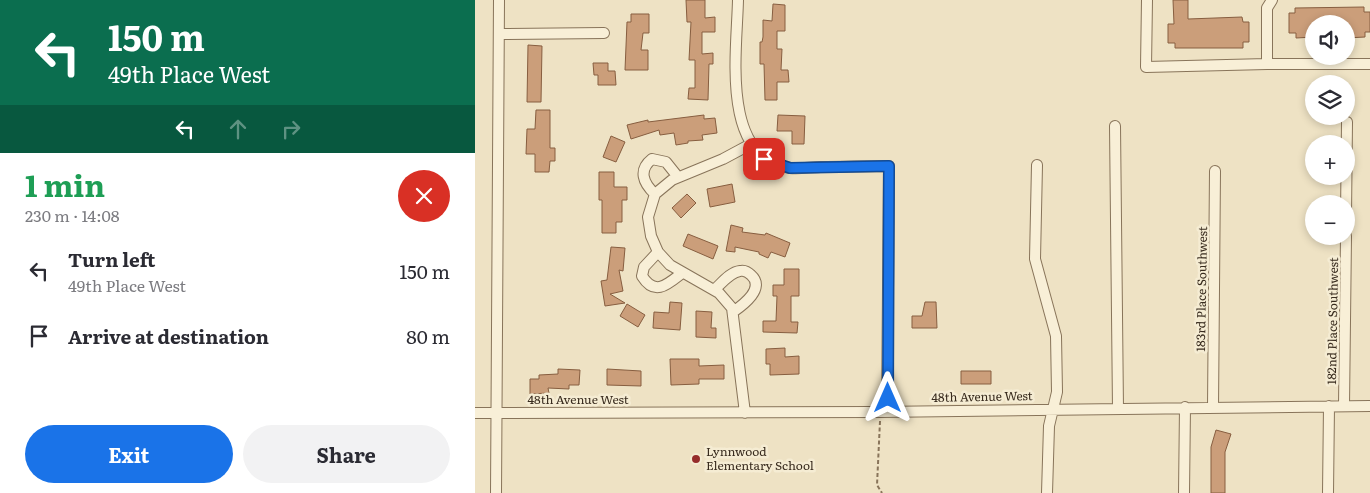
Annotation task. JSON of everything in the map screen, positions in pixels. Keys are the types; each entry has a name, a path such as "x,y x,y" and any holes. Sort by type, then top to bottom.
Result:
{"street":[{"path":"496,493 499,0"},
{"path":"738,0 737,96 740,119 751,144 764,159 790,168 889,166 883,411"},
{"path":"1147,0 1146,67 1267,64 1364,66 1370,64"},
{"path":"1267,64 1267,8 1271,0"},
{"path":"499,34 604,33"},
{"path":"1346,195 1347,125"},
{"path":"1115,126 1117,410"},
{"path":"745,412 733,312 726,298 670,265 658,252 651,236 647,218 655,194 678,177 723,159 751,144"},
{"path":"655,194 643,178 643,170 652,159 666,162 678,177"},
{"path":"1037,165 1035,259 1056,336 1057,392 1049,426 1047,493"},
{"name":"183rd Place Southwest","path":"1213,407 1215,171"},
{"name":"182nd Place Southwest","path":"1344,406 1346,245"},
{"path":"658,252 644,267 642,276 647,284 656,288 667,284 682,273"},
{"path":"715,290 731,275 739,271 748,272 754,277 756,286 753,295 733,312"},
{"path":"1328,493 1329,406"},
{"name":"48th Avenue West","path":"475,413 1117,410 1185,407 1370,406"},
{"path":"1184,493 1185,407"}],"path":[{"path":"882,493 877,485 883,411"}],"building":[{"path":"686,0 705,0 705,18 715,17 715,32 702,32 702,54 713,53 713,64 709,64 708,100 688,99 689,88 695,88 695,60 689,60 691,22 687,22"},
{"path":"1173,0 1188,0 1188,19 1242,17 1243,22 1249,22 1249,42 1243,42 1243,48 1175,48 1175,43 1168,43 1168,24 1174,24"},
{"path":"773,4 785,5 785,31 777,31 777,49 782,49 781,70 788,70 789,82 777,82 777,100 765,100 764,64 760,64 760,42 762,42 763,37 763,20 772,21"},
{"path":"1364,7 1364,12 1370,12 1370,32 1365,32 1365,37 1355,38 1355,15 1305,15 1305,38 1296,38 1296,33 1289,33 1289,13 1295,13 1295,8"},
{"path":"631,14 649,14 649,33 643,33 641,50 648,50 648,70 625,70 627,22 631,22"},
{"path":"528,45 542,46 541,102 527,102"},
{"path":"593,63 608,63 608,71 615,71 616,85 598,85 598,75 594,75"},
{"path":"536,110 550,110 550,148 555,148 555,161 550,161 549,172 535,172 535,154 526,154 527,129 535,129"},
{"path":"704,115 704,119 715,118 717,133 702,135 703,140 688,141 688,143 676,145 674,133 660,135 659,130 631,139 627,125 648,120 648,122"},
{"path":"778,115 805,116 804,144 792,144 792,131 777,131"},
{"path":"611,136 625,142 616,162 603,157"},
{"path":"599,172 614,172 614,187 627,187 627,200 622,200 622,222 616,222 616,233 602,233 602,200 599,200"},
{"path":"732,184 735,202 710,207 707,189"},
{"path":"687,194 696,203 681,218 672,208"},
{"path":"731,225 743,228 742,232 765,235 766,233 790,243 785,257 771,252 768,258 759,254 759,252 735,247 735,252 726,251"},
{"path":"688,234 718,246 713,259 683,246"},
{"path":"611,247 625,248 623,271 619,270 623,291 610,294 625,303 605,306 601,281 607,280"},
{"path":"784,269 799,269 799,296 791,296 791,322 798,322 797,333 763,332 763,321 776,321 777,296 773,296 773,285 784,285"},
{"path":"670,302 682,303 680,330 653,328 654,312 669,313"},
{"path":"925,302 936,302 937,328 912,328 912,316 922,316"},
{"path":"627,304 645,315 638,327 620,316"},
{"path":"696,311 712,312 711,328 716,328 716,338 696,337"},
{"path":"785,348 785,357 799,356 799,374 770,375 770,364 766,364 766,349"},
{"path":"670,359 699,359 699,366 724,365 724,379 699,379 699,384 671,385"},
{"path":"558,369 580,370 579,385 569,385 569,389 548,388 549,393 530,394 530,379 539,379 539,375 558,374"},
{"path":"607,369 641,371 641,386 607,385"},
{"path":"961,371 991,371 991,384 961,384"},
{"path":"1216,430 1231,434 1225,452 1225,493 1211,493 1211,447"}],"place":[{"name":"Lynnwood Elementary School","path":"696,459"}],"route":[{"path":"764,159 790,168 889,166 888,398"}]}
